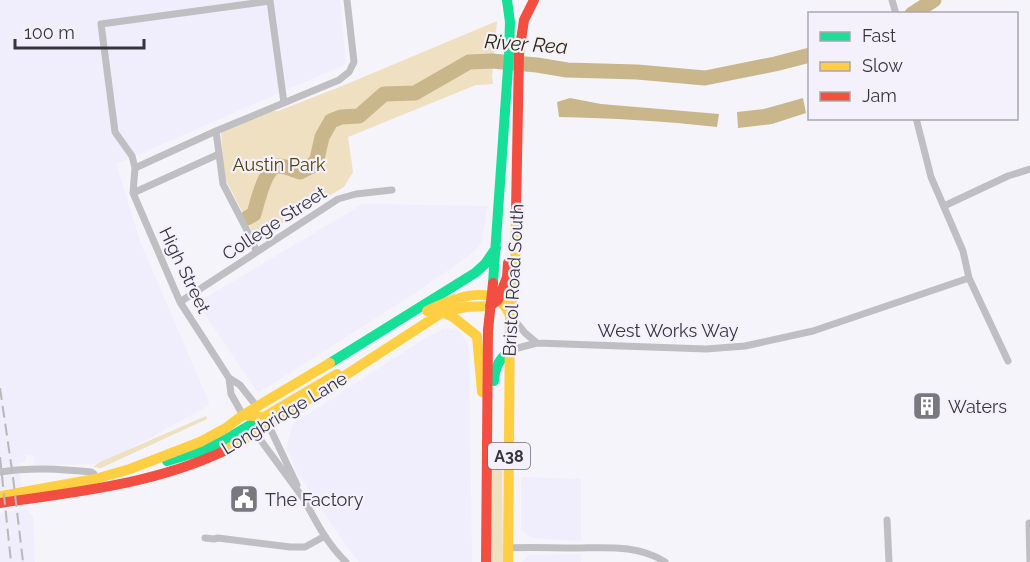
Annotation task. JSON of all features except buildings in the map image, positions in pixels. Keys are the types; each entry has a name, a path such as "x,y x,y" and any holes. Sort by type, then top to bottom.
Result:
{"main road":[{"name":"Bristol Road South","path":"507,0 516,51 518,86 516,279 510,315 508,562"},
{"name":"Bristol Road South","path":"486,562 488,330 493,300 507,86 522,23 534,0"},
{"path":"516,51 546,0"},
{"path":"510,315 504,306 493,300 507,277 512,211 517,194"},
{"name":"Longbridge Lane","path":"107,476 200,441 226,428 243,415 475,273 485,264 496,248"},
{"name":"Longbridge Lane","path":"357,347 442,303 469,296 493,300"},
{"name":"Longbridge Lane","path":"267,421 443,312 493,300"},
{"path":"443,312 453,316 477,336 482,394 486,406"},
{"path":"486,425 492,413 495,369 500,356 510,350"},
{"path":"243,415 267,421"},
{"path":"253,429 267,421"},
{"name":"Longbridge Lane","path":"0,504 96,478 132,473 201,450 253,429"},
{"name":"Longbridge Lane","path":"0,496 24,496 108,486 175,470 237,445 253,429"},
{"path":"486,457 491,451 500,451 509,455"}],"street":[{"path":"284,103 270,1 101,24 115,132 132,156 135,168 216,131 284,103 339,80 349,72 354,62 347,0"},
{"path":"917,120 931,177 963,250 969,278 1008,361"},
{"path":"216,131 223,184 256,251"},
{"path":"133,193 219,154"},
{"name":"High Street","path":"135,168 133,193 180,302 229,378 240,385 267,421 306,502"},
{"path":"944,206 1008,176 1030,170"},
{"name":"College Street","path":"180,302 338,199 356,194 392,190"},
{"name":"West Works Way","path":"510,350 537,343 706,349 745,346 813,332 969,278"},
{"path":"510,315 537,343"},
{"name":"High Street","path":"229,378 231,394 243,415 306,502"},
{"name":"Longbridge Lane","path":"0,472 41,468 91,472 96,478"},
{"path":"306,502 325,537 346,562"},
{"path":"887,520 889,562"},
{"path":"1029,522 1030,562"},
{"path":"205,538 305,547 325,537"},
{"path":"508,548 620,548 645,552 665,562"}],"shaded area":[{"path":"0,0 340,0 346,64 116,164 140,241 209,403 208,406 102,464 34,465 34,456 26,455 25,462 18,464 22,486 0,490"},
{"path":"570,98 601,104 719,114 717,127 638,120 559,117 557,102"},
{"path":"803,98 806,113 772,124 738,128 737,112 764,109"},
{"path":"363,204 488,206 482,240 467,257 415,293 258,393 197,303"},
{"path":"446,328 457,329 469,348 472,562 359,562 297,472 286,446 293,424 427,337"},
{"path":"521,477 581,479 581,541 532,538 521,530"},
{"path":"25,509 33,516 35,562 0,562 0,513"},
{"path":"581,554 581,562 522,562 529,555"}],"green space":[{"name":"Austin Park","path":"497,21 493,84 476,85 348,137 353,172 344,187 266,233 252,231 224,176 221,131 269,111 278,111 342,86"},
{"path":"206,416 207,419 101,468 93,467 100,462"},
{"path":"494,455 502,457 503,562 490,562 490,458"}],"waterway":[{"name":"River Rea","path":"915,12 934,0"},
{"name":"River Rea","path":"247,218 254,214 262,187 273,168 283,166 300,172 312,166 317,159 322,137 331,121 341,117 359,116 384,94 415,93 469,62 492,61 567,70 637,72 705,78 808,56"}],"railway":[{"path":"0,388 23,562"},
{"path":"0,457 11,562"}],"traffic: fast":[{"path":"493,283 509,54 510,22 507,0"},
{"path":"330,363 475,273 485,264 496,248"},
{"path":"494,381 498,364 510,350"},
{"path":"167,461 201,451 250,425 269,425"}],"traffic: slow":[{"path":"508,562 510,315 515,279 516,211"},
{"path":"427,311 462,297 481,295 500,301 510,315"},
{"path":"224,451 267,426 443,312 466,307 490,306"},
{"path":"443,312 477,336 482,392"},
{"path":"0,496 95,479 130,469 200,442 330,363"},
{"path":"243,415 264,417 337,374"}],"traffic: jam":[{"path":"516,211 519,54 524,20 534,0"},
{"path":"490,306 498,300 507,277 508,263"},
{"path":"486,562 488,330 493,283"},
{"path":"0,503 142,479 170,472 224,451"}],"place":[{"name":"Waters","path":"927,406"},
{"name":"The Factory","path":"244,499"}]}
